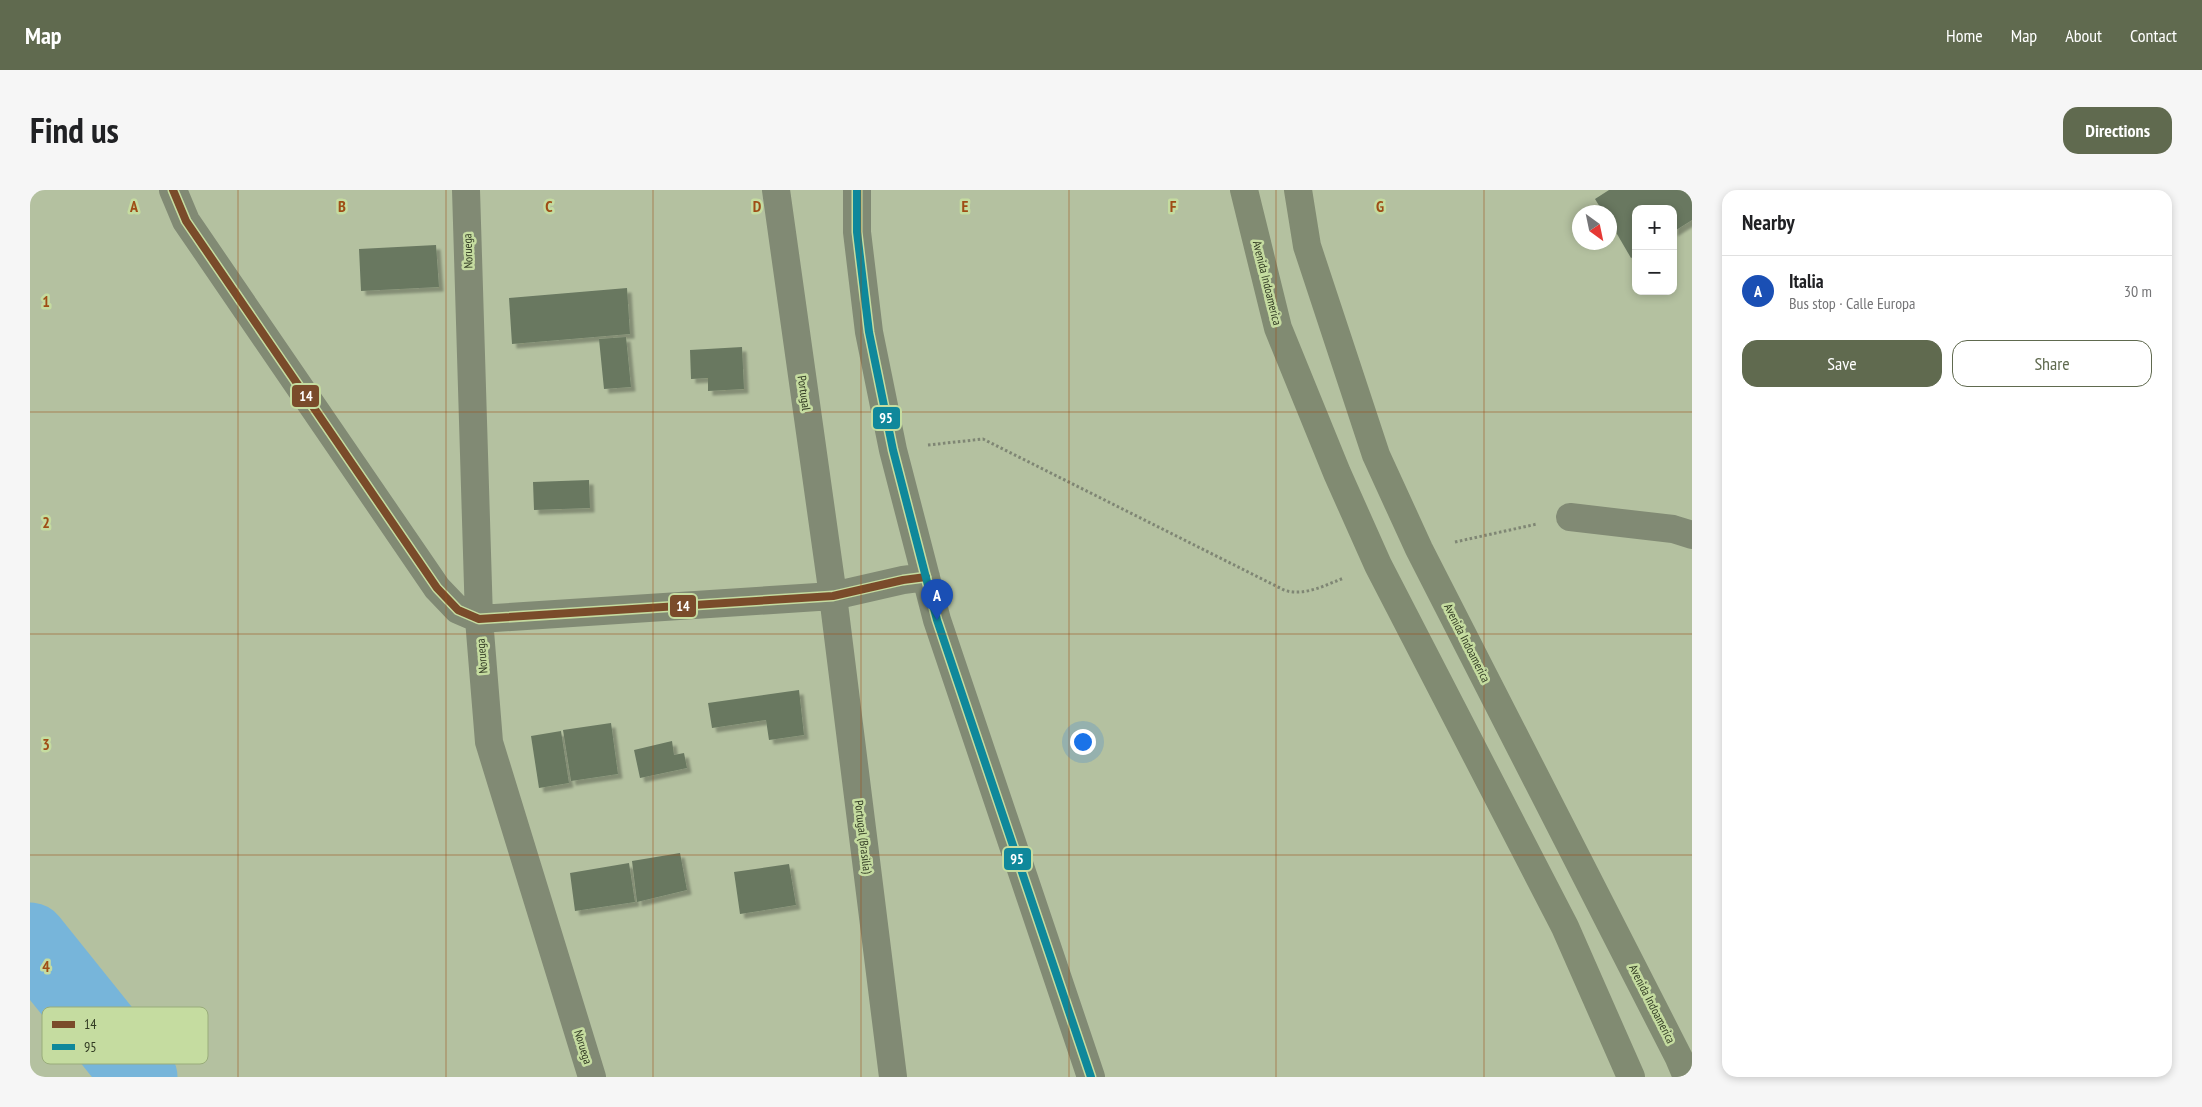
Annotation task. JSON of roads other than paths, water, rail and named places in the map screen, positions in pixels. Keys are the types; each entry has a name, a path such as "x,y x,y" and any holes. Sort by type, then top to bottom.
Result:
{"main road":[{"name":"Avenida Indoamerica","path":"1244,190 1278,328 1337,474 1378,565 1565,927 1631,1077"},
{"name":"Avenida Indoamerica","path":"1298,190 1307,246 1376,455 1419,549 1687,1077"}],"street":[{"path":"173,190 186,221 437,588 458,610 479,618 833,596 903,580 926,577"},
{"name":"Noruega","path":"466,190 479,618 490,742 592,1077"},
{"name":"Portugal","path":"776,190 833,596"},
{"path":"857,190 857,232 869,332 893,450 937,620 1091,1077"},
{"path":"1570,517 1673,529 1692,535"},
{"name":"Portugal (Brasilia)","path":"833,596 893,1077"}],"waterway":[{"path":"30,940 84,1007"},
{"path":"130,1064 140,1077"}],"place":[{"name":"Italia","path":"937,620"}]}
